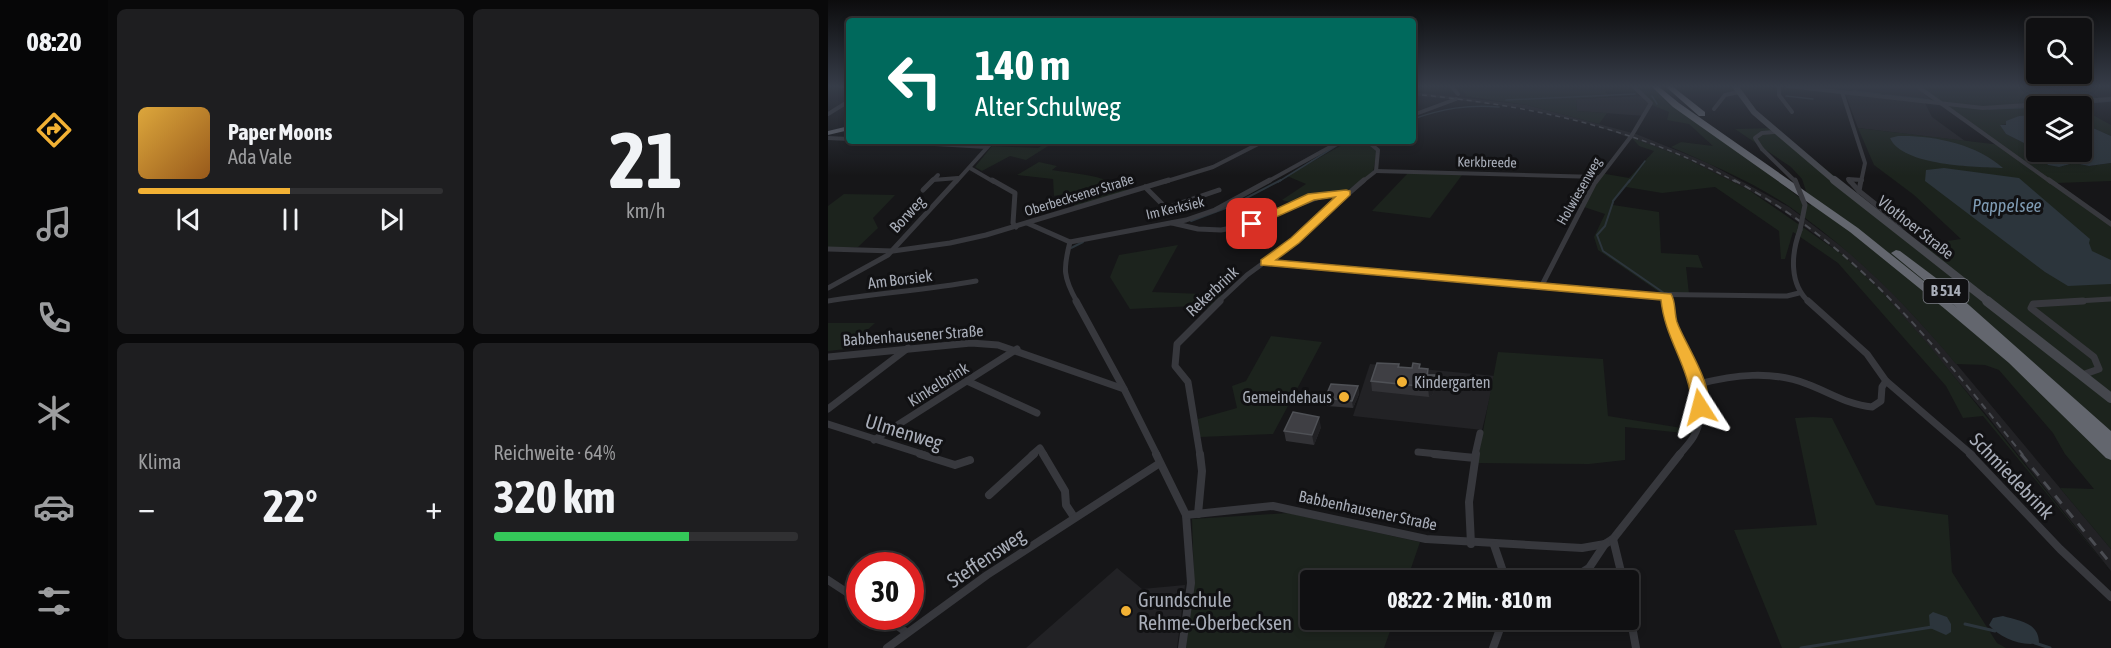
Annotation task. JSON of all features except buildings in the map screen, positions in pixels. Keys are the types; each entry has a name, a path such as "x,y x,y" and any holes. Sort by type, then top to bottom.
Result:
{"highway":[{"path":"1704,116 1710,121"},
{"path":"1705,116 1710,121"},
{"name":"B 514","path":"1694,117 1854,230 1949,306 2013,360 2111,454"},
{"name":"B 514","path":"1710,121 1862,227 1948,292 2111,439"},
{"path":"828,131 846,127"}],"main road":[{"name":"Vlothoer Straße","path":"1760,116 1774,132 2111,398"}],"street":[{"name":"Holwiesenweg","path":"1541,287 1598,177 1632,135 1643,116"},
{"path":"1850,116 1865,164 1860,191"},
{"path":"1957,116 2111,225"},
{"path":"1698,384 1744,375 1787,378 1803,382 1847,403 1872,407 1878,405 1881,400 1882,387 1886,381 1867,354 1799,293 1792,252 1806,210 1802,191 1787,170 1762,149 1755,138 1762,133 1774,132"},
{"path":"828,138 846,139"},
{"path":"935,144 987,147"},
{"name":"Borweg","path":"828,288 893,250 990,144"},
{"name":"Oberbecksener Straße","path":"828,249 893,250 950,243 1016,227 1213,167 1249,152 1260,144"},
{"name":"Im Kerksiek","path":"1070,242 1170,223 1222,207 1336,144"},
{"path":"1371,144 1378,150 1376,171"},
{"path":"970,168 1015,193 1013,223 1016,227"},
{"name":"Kerkbreede","path":"1376,171 1598,177"},
{"name":"Rekerbrink","path":"1198,514 1202,471 1190,386 1174,366 1177,344 1232,289 1295,240 1346,193 1376,171"},
{"path":"922,190 938,175"},
{"path":"933,180 959,178"},
{"path":"1862,180 1848,179 1903,226"},
{"path":"1145,187 1166,208 1172,208 1219,190"},
{"path":"1170,223 1206,232 1235,229 1311,197 1346,193"},
{"path":"1027,224 1070,242 1064,265 1066,282 1124,388 1186,515 1191,583 1182,648"},
{"path":"1265,263 1667,296 1787,296 1799,293"},
{"name":"Am Borsiek","path":"828,302 906,289 929,290 976,281"},
{"path":"1586,570 1695,435 1700,407 1698,384 1670,320 1667,296"},
{"path":"2081,375 2099,369 2094,357 2033,312 2031,308 2033,304 2111,299"},
{"name":"Babbenhausener Straße","path":"828,357 971,343 1017,349 1124,388"},
{"path":"828,408 909,348"},
{"name":"Kinkelbrink","path":"874,440 1017,349"},
{"path":"967,381 1037,413"},
{"name":"Schmiedebrink","path":"1886,381 1972,455 2052,541 2111,597"},
{"name":"Ulmenweg","path":"828,424 955,465 970,460"},
{"path":"1471,544 1467,521 1468,495 1480,433"},
{"path":"989,495 1040,448 1065,491 1066,505 1074,517"},
{"path":"1418,452 1475,458"},
{"name":"Steffensweg","path":"887,648 906,632 1074,517 1160,463"},
{"name":"Babbenhausener Straße","path":"1186,515 1273,506 1408,536 1471,544 1582,548 1609,541"},
{"path":"1609,541 1619,570"},
{"path":"1494,544 1503,570"},
{"path":"828,580 846,592"},
{"path":"1492,648 1499,630"},
{"path":"1633,630 1636,648"}],"shaded area":[{"path":"1559,116 1569,116 1636,134 1708,163 1789,207 1850,253 1890,290 1939,343 2111,549 2111,571 1985,413 1881,291 1843,255 1783,211 1749,190 1681,156 1588,123"},
{"path":"1570,116 1605,116 1599,124"},
{"path":"1668,116 1691,116 1811,206 1802,179 1791,167 1735,129 1775,128 1920,245 1961,239 1914,195 1874,165 1858,128 2001,145 1959,116 2026,116 2026,119 2001,125 2006,134 2026,144 2026,162 2046,162 2048,165 2059,167 2074,163 2089,166 2111,163 2111,181 2057,183 2111,222 2111,549 2060,488 2094,489 2065,454 2053,433 1999,370 1985,365 1956,364 1878,280 1813,224 1762,190 1671,147 1681,142 1713,146 1689,124 1667,120"},
{"path":"1854,116 1932,116 1965,141 1858,128"},
{"path":"2092,116 2111,125 2111,136 2092,127"},
{"path":"1632,138 1681,156 1749,190 1843,255 1881,291 1928,344 2111,572 1983,416 1963,418 1946,386 1838,263 1793,232 1785,259 1781,259 1779,231 1715,187 1662,193 1626,187 1616,196 1613,205 1659,212 1661,253 1698,255 1703,268 1686,267 1689,294 1662,294 1598,250 1594,237 1605,214 1581,206 1600,173 1629,178 1654,151 1639,146"},
{"path":"1044,144 1051,144 1026,160 1010,156 982,171 975,167 992,146 1038,148"},
{"path":"1344,144 1371,144 1377,150 1373,172 1345,192 1314,195 1294,203 1282,200 1306,184 1287,176"},
{"path":"1039,162 1057,166 1052,170 1101,178 1127,191 1074,207 1071,193 1054,196 1053,179 1017,175"},
{"path":"1408,173 1462,175 1430,218 1372,211"},
{"path":"844,194 895,195 873,218 878,228 858,247 828,247 828,206"},
{"path":"1178,245 1152,292 1228,295 1209,312 1207,308 1195,306 1130,309 1110,277 1119,255"},
{"path":"828,323 875,323 846,349 828,351"},
{"path":"1271,336 1322,342 1273,434 1200,437 1198,419 1237,408 1232,386 1246,381"},
{"path":"1498,352 1603,359 1608,416 1694,430 1693,434 1625,427 1625,460 1589,464 1477,463"},
{"path":"1370,364 1495,376 1482,430 1353,416"},
{"path":"1795,418 1832,418 1876,505 1948,515 1952,572 1997,643 2006,648 1782,648 1734,530 1817,525"},
{"path":"1288,513 1420,542 1410,570 1300,570 1300,630 1390,630 1384,648 1186,648 1194,581 1192,519"},
{"name":"Grundschule Rehme-Oberbecksen","path":"1117,568 1142,589 1185,585 1177,648 1026,648"}],"water":[{"path":"2026,116 2026,144 2006,134 2000,125 2006,125 2006,121"},
{"path":"2092,127 2111,136 2111,163 2089,166 2074,163 2059,167 2048,165 2045,162 2092,162"},
{"path":"1898,136 1940,139 1968,147 2003,168 1924,160 1897,147 1890,138"},
{"name":"Pappelsee","path":"1944,168 2019,178 2090,239 2092,251 2111,260 2111,284 2068,286 2045,272 1925,181 1926,170"},
{"path":"1933,612 1947,617 1951,624 1951,632 1946,635 1930,628 1929,615"},
{"path":"2003,616 2032,627 2036,631 2039,643 2026,644 1999,634 1989,625 1993,618"}],"waterway":[{"path":"1416,118 1421,116"},
{"path":"1278,182 1339,144"},
{"path":"1629,182 1645,161"},
{"path":"1191,221 1231,206 1281,180"},
{"path":"1613,201 1630,180"},
{"path":"1613,202 1605,226 1597,235 1603,251 1664,293"},
{"path":"1071,248 1083,242"},
{"path":"1965,624 1995,631"},
{"path":"1801,648 1932,627"},
{"path":"2035,643 2050,648"}],"railway":[{"path":"1555,116 1620,133 1659,147 1736,182"},
{"path":"1734,180 1780,207 1821,237 1893,302 1958,375 2023,455"},
{"path":"2021,454 2111,564"}],"place":[{"name":"Kindergarten","path":"1402,382"},
{"name":"Gemeindehaus","path":"1344,397"},
{"name":"Grundschule Rehme-Oberbecksen","path":"1126,611"}],"route":[{"path":"1252,224 1311,197 1346,193 1295,240 1265,263 1667,296 1666,306 1670,320 1698,384 1700,407"}]}
